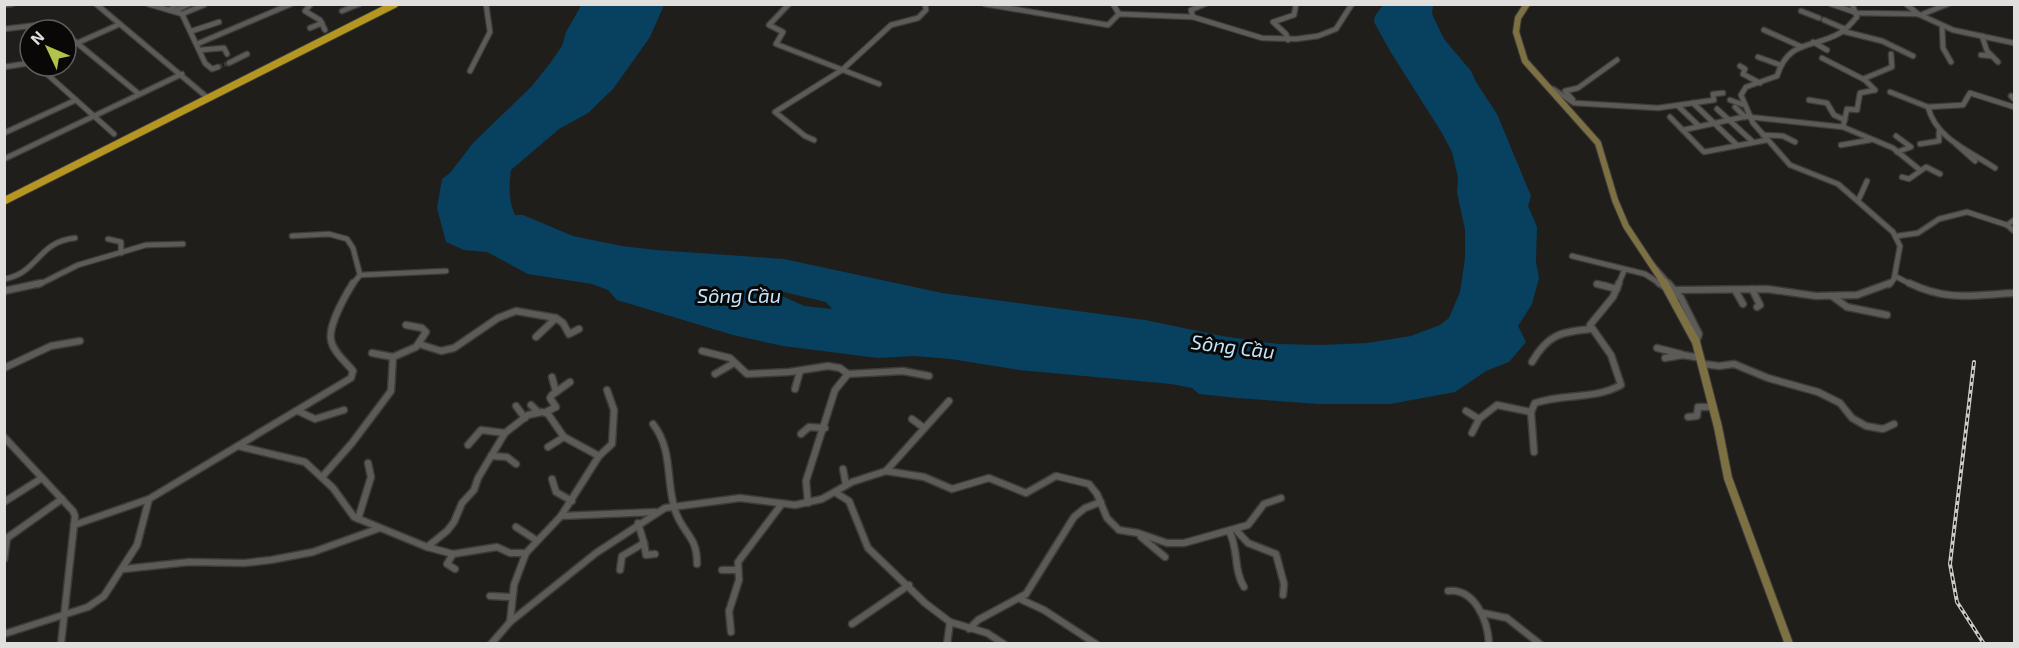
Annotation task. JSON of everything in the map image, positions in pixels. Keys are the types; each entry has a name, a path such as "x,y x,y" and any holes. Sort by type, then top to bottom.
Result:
{"highway":[{"path":"4,200 390,4"},
{"path":"207,97 395,4"}],"main road":[{"path":"1527,4 1516,21 1514,32 1525,62 1599,143 1620,214 1667,288 1696,342 1734,498 1789,644"}],"street":[{"path":"4,5 12,4"},
{"path":"96,4 207,97"},
{"path":"169,10 178,4"},
{"path":"175,11 189,4"},
{"path":"197,44 270,15 291,4"},
{"path":"311,4 305,11 322,23 326,30"},
{"path":"342,11 359,4"},
{"path":"470,71 490,32 486,4"},
{"path":"789,4 769,25 783,32 776,44 879,84"},
{"path":"814,140 805,136 775,112 842,70 891,25 914,20 924,15 926,4"},
{"path":"985,4 1108,25 1119,14 1193,17 1262,38 1288,40 1325,33 1339,27 1352,5"},
{"path":"1113,4 1119,14"},
{"path":"1193,17 1191,10 1205,4"},
{"path":"1288,40 1286,34 1274,22 1294,15 1296,4"},
{"path":"1831,4 1857,13 1900,15 1920,14 1948,4"},
{"path":"1747,117 1741,92 1777,76 1780,65 1787,55 1802,46 1844,30 1857,17 1852,4"},
{"path":"1906,4 1942,26 2014,43"},
{"path":"150,5 182,14 206,64 212,69 218,67"},
{"path":"182,14 204,5"},
{"path":"1801,11 1844,30 1882,41 1913,56"},
{"path":"192,31 219,22"},
{"path":"310,28 322,23"},
{"path":"78,43 120,24"},
{"path":"1942,26 1943,48 1951,62"},
{"path":"1318,28 1325,33"},
{"path":"1975,28 1985,48 1998,62"},
{"path":"1764,30 1802,46"},
{"path":"1782,37 1789,33"},
{"path":"1813,42 1827,50"},
{"path":"78,44 139,94"},
{"path":"200,50 224,48 227,54"},
{"path":"229,63 247,54"},
{"path":"1863,80 1892,67 1891,54"},
{"path":"1981,55 1991,56"},
{"path":"1758,57 1780,65"},
{"path":"1822,58 1863,80 1875,90 1860,93 1857,110 1847,109 1844,127"},
{"path":"1577,103 1564,91 1578,88 1617,60"},
{"path":"1740,66 1745,69 1742,73 1760,83"},
{"path":"4,159 182,74"},
{"path":"51,78 114,134"},
{"path":"1544,83 1568,100 1577,103 1658,108 1715,99 1713,94 1723,93"},
{"path":"1890,92 1928,107 1963,105 1970,93 2014,107"},
{"path":"4,133 76,100"},
{"path":"1730,100 1744,105"},
{"path":"1809,100 1827,102 1834,115 1845,120"},
{"path":"1693,103 1737,145"},
{"path":"1678,106 1699,126"},
{"path":"1676,290 1752,290 1832,296 1857,295 1891,283 1894,276 1900,246 1897,237 1831,180 1792,167 1747,117 1735,107"},
{"path":"1928,107 1932,123 1939,132 1995,168"},
{"path":"1717,109 1753,142"},
{"path":"1670,117 1702,151 1753,142 1765,137 1783,136 1796,142"},
{"path":"1683,130 1747,117 1844,127 1869,140 1892,148 1920,170"},
{"path":"1920,144 1939,141 1939,132"},
{"path":"1841,145 1847,142 1862,143 1869,140 1880,140 1882,136"},
{"path":"1896,136 1911,147 1897,152"},
{"path":"1956,143 1961,151 1975,161"},
{"path":"1902,177 1909,179 1920,170 1929,167 1940,174"},
{"path":"1858,201 1867,181"},
{"path":"1897,237 1905,233 1918,233 1939,219 1967,212 2007,225 2014,231"},
{"path":"2007,225 2014,220"},
{"path":"1905,233 1909,226"},
{"path":"292,236 329,234 347,239 353,248 360,275"},
{"path":"4,279 15,279 56,242 75,238"},
{"path":"108,239 120,242 122,253"},
{"path":"4,291 38,285 78,265 146,244 183,244"},
{"path":"1572,256 1624,271 1645,274 1667,288"},
{"path":"1650,262 1676,290 1699,334 1696,342"},
{"path":"360,275 446,271"},
{"path":"1534,452 1531,412 1537,401 1580,394 1604,395 1621,385 1611,355 1591,329 1591,323 1610,302 1624,271"},
{"path":"74,525 149,499 353,376 332,342 330,333 351,287 360,275"},
{"path":"1894,276 1922,291 1936,295 1976,298 2014,293"},
{"path":"1597,284 1604,284 1617,290"},
{"path":"1735,290 1743,304"},
{"path":"1752,290 1760,305 1757,307"},
{"path":"1832,296 1847,307 1887,315"},
{"path":"419,344 441,351 454,348 498,318 516,311 556,318 563,323 569,334 579,329"},
{"path":"536,337 556,318"},
{"path":"372,353 393,357 419,344 425,330 406,325"},
{"path":"1532,362 1547,340 1556,334 1591,329"},
{"path":"4,368 51,346 80,341"},
{"path":"1657,348 1719,366 1734,364 1768,378 1818,392 1840,403 1852,418 1866,426 1883,429 1894,424"},
{"path":"702,351 725,355 747,374 800,371 828,366 836,367 848,374 903,371 929,376"},
{"path":"1665,358 1683,355"},
{"path":"322,477 352,443 391,391 393,357"},
{"path":"715,374 734,363"},
{"path":"795,389 800,371"},
{"path":"808,503 806,481 825,428 835,390 848,374"},
{"path":"552,376 556,392"},
{"path":"427,547 447,531 454,522 462,503 474,490 478,478 505,433 525,418 556,407 550,398 570,382"},
{"path":"510,622 517,573 526,553 561,516 599,456 614,441 614,410 607,390"},
{"path":"886,471 949,401"},
{"path":"1472,434 1479,419 1501,404 1531,412"},
{"path":"531,405 538,412"},
{"path":"516,406 525,418"},
{"path":"1688,417 1697,416 1698,407 1713,407"},
{"path":"298,411 306,418 318,420 344,410"},
{"path":"1466,411 1479,419"},
{"path":"546,412 557,424 564,437 599,456"},
{"path":"912,419 924,428"},
{"path":"653,424 667,445 667,469 674,505 681,522 694,538 698,553 697,564"},
{"path":"801,434 809,427 825,428"},
{"path":"468,445 481,430 505,433"},
{"path":"4,437 75,516 61,644"},
{"path":"548,447 564,437"},
{"path":"238,446 305,462 322,477 358,519 427,547 453,554 497,547 510,553 526,553"},
{"path":"491,456 507,457 516,464"},
{"path":"358,519 371,477 368,463"},
{"path":"843,470 846,485"},
{"path":"490,644 510,622 596,552 655,512 674,505 740,498 782,506 808,503 836,493 846,485 886,471 924,477 952,489 989,478 1026,493 1052,477 1063,477 1089,484 1114,527 1124,532 1138,533 1159,542 1175,544 1233,530 1251,523 1264,504 1281,498"},
{"path":"4,502 42,478"},
{"path":"552,479 556,492 572,501"},
{"path":"836,493 849,501 868,548 909,585 925,603 950,622 987,633 1004,644"},
{"path":"4,559 6,539 62,499"},
{"path":"4,634 88,606 104,596 124,569 140,538 149,499"},
{"path":"969,628 1002,606 1026,594 1074,518 1085,508 1101,502"},
{"path":"731,632 729,610 737,586 741,555 782,506"},
{"path":"561,516 655,512"},
{"path":"638,523 646,555 655,554"},
{"path":"516,527 536,540"},
{"path":"124,569 189,562 244,563 272,560 313,552 380,528"},
{"path":"1233,530 1236,574 1244,587"},
{"path":"1233,530 1248,543 1276,554 1284,584 1283,595"},
{"path":"1138,533 1166,557"},
{"path":"620,570 622,556 644,543"},
{"path":"453,554 447,564 455,569"},
{"path":"722,570 738,570"},
{"path":"852,624 909,585"},
{"path":"1448,591 1455,588 1461,590 1483,613 1489,644"},
{"path":"490,596 512,597"},
{"path":"1020,598 1044,610 1096,644"},
{"path":"1483,613 1507,618 1540,644"},
{"path":"947,644 950,622"}],"water":[{"name":"Sông Cầu","path":"582,4 664,5 650,37 613,89 588,113 559,129 511,170 511,204 515,215 523,215 573,236 622,246 784,259 942,293 1145,320 1222,336 1278,344 1321,345 1367,343 1411,336 1440,325 1449,318 1460,292 1465,258 1465,229 1457,193 1458,177 1452,152 1374,22 1375,16 1383,5 1433,5 1432,14 1444,39 1471,71 1497,114 1531,196 1528,206 1537,227 1536,262 1539,278 1532,304 1518,326 1526,342 1509,362 1486,371 1455,392 1390,404 1320,404 1199,394 1192,388 1171,384 1019,370 951,359 914,356 878,358 783,346 733,335 617,300 608,290 592,284 528,274 487,252 464,250 446,242 437,208 442,179 450,173 473,143 532,86 562,46 566,32","holes":["784,292 826,302 832,309 804,306 780,295"]}],"tunnel":[{"path":"218,67 229,63"}],"railway":[{"path":"1974,362 1950,564 1957,602 1984,644"}]}
